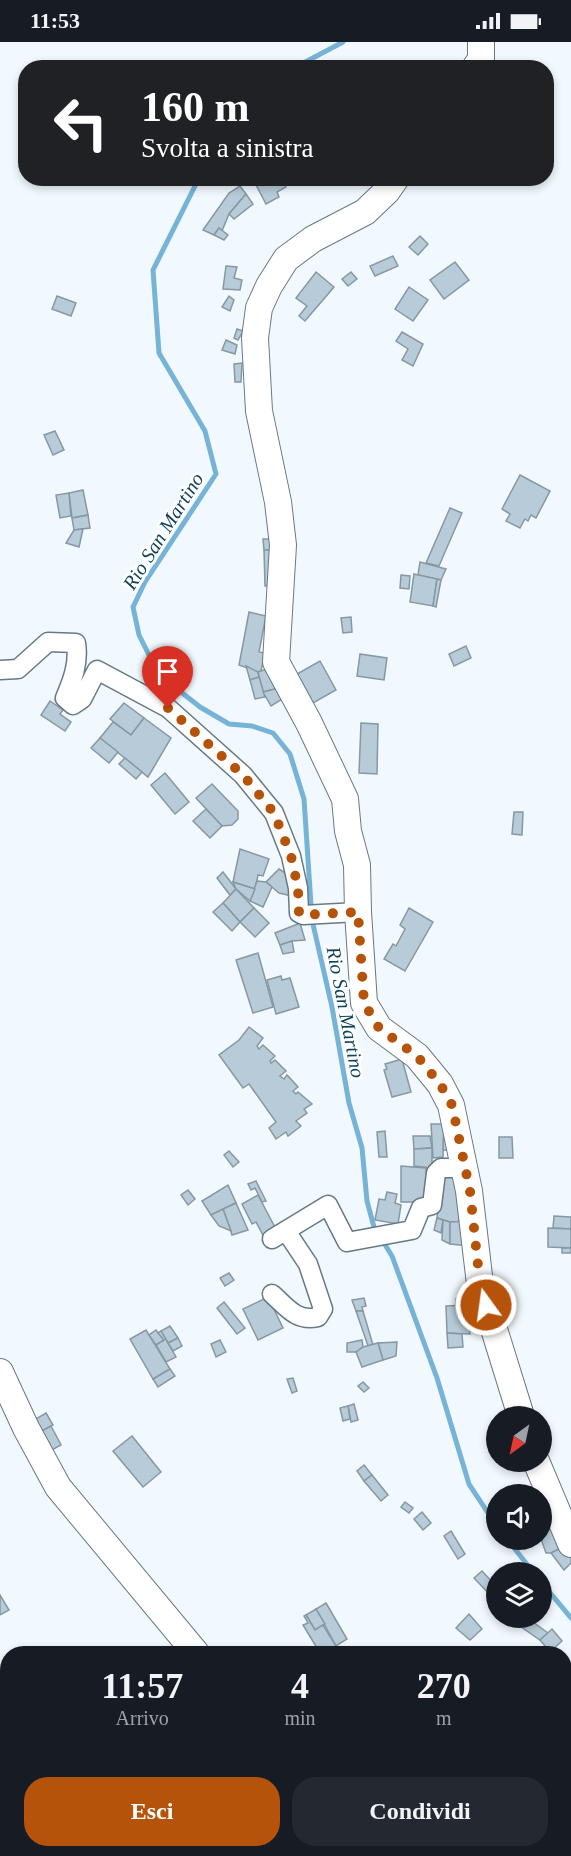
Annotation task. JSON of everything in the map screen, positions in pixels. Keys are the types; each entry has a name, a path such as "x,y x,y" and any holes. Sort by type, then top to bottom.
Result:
{"street":[{"path":"480,60 482,42"},
{"path":"390,186 365,212 314,239 286,259 269,285 259,308 255,338 259,411 278,502 283,545 276,662 309,723 345,799 348,831 357,865 364,1003 379,1028 417,1056 440,1084 452,1105 470,1191 480,1284 518,1406"},
{"path":"0,670 18,669 48,642 76,643 78,657 76,667 65,698 73,705 82,699 97,670 168,708 243,775 274,813 291,856 298,888 299,913 303,915 358,912"},
{"path":"272,1294 296,1316 308,1320 318,1317 323,1309 308,1264 279,1235 328,1205 347,1242 412,1230 421,1208 432,1205 436,1173 441,1168 459,1168 462,1157"},
{"path":"0,1372 58,1488 190,1646"},
{"path":"541,1472 571,1545"}],"building":[{"path":"240,186 246,194 229,214 222,231 219,228 214,235 203,230 229,193"},
{"path":"257,186 286,186 277,192 279,197 266,204"},
{"path":"246,194 253,204 234,219 229,214"},
{"path":"219,228 228,235 224,240 214,235"},
{"path":"420,236 428,244 418,255 409,247"},
{"path":"393,256 398,266 375,276 370,266"},
{"path":"455,262 469,280 444,299 430,280"},
{"path":"226,266 237,267 234,278 242,280 240,290 223,289"},
{"path":"316,272 334,287 305,321 299,316 307,306 296,298"},
{"path":"351,272 357,279 348,286 342,279"},
{"path":"409,287 428,300 413,321 395,309"},
{"path":"57,296 76,303 71,316 52,309"},
{"path":"229,296 234,300 230,311 222,307"},
{"path":"237,329 243,331 238,340 234,338"},
{"path":"402,332 423,344 413,366 402,360 408,349 396,341"},
{"path":"226,340 237,345 235,354 222,350"},
{"path":"242,363 241,382 235,382 234,364"},
{"path":"55,431 64,450 53,455 44,435"},
{"path":"520,475 550,491 536,518 531,515 528,521 525,519 520,528 506,521 510,514 502,509"},
{"path":"83,490 88,515 72,518 69,493"},
{"path":"69,493 71,516 60,518 56,495"},
{"path":"450,508 462,513 439,566 426,563"},
{"path":"88,515 90,528 74,530 72,518"},
{"path":"83,529 79,547 66,543 74,530"},
{"path":"263,539 275,539 275,550 264,550"},
{"path":"264,550 275,550 276,585 265,586"},
{"path":"420,562 446,569 441,580 418,575"},
{"path":"414,574 437,579 433,606 410,602"},
{"path":"401,575 410,576 409,589 400,588"},
{"path":"437,579 441,580 436,607 433,606"},
{"path":"249,612 266,616 259,652 265,653 261,671 258,672 239,665"},
{"path":"351,617 352,632 343,633 341,618"},
{"path":"466,646 471,658 454,666 449,654"},
{"path":"360,654 387,658 384,680 357,676"},
{"path":"320,661 336,690 313,703 297,674"},
{"path":"246,666 258,672 259,677 250,680"},
{"path":"276,666 282,687 263,692 258,672"},
{"path":"259,677 265,697 255,699 250,680"},
{"path":"279,688 284,698 271,706 263,692"},
{"path":"50,701 63,710 60,714 71,722 65,731 41,715"},
{"path":"124,703 144,718 131,735 110,719"},
{"path":"144,718 171,738 148,777 100,738 113,722 131,735"},
{"path":"361,723 378,724 377,774 359,773"},
{"path":"100,738 118,752 109,763 91,748"},
{"path":"125,758 142,772 136,779 119,764"},
{"path":"165,773 189,802 175,814 151,785"},
{"path":"212,784 238,811 238,819 232,825 222,826 196,798"},
{"path":"206,809 222,826 210,838 193,821"},
{"path":"514,812 523,812 522,835 512,834"},
{"path":"240,849 269,859 263,876 258,875 255,889 233,882"},
{"path":"279,869 295,879 292,896 279,893 266,882"},
{"path":"223,872 236,889 230,895 217,878"},
{"path":"257,881 266,882 272,887 263,907 250,901"},
{"path":"233,882 255,889 250,901 236,889"},
{"path":"236,889 254,908 240,922 223,903"},
{"path":"223,903 240,922 232,931 213,912"},
{"path":"254,908 269,923 255,937 240,922"},
{"path":"409,908 433,922 405,971 384,959 393,944 396,946 405,929 400,925"},
{"path":"300,923 305,940 280,945 275,933"},
{"path":"292,941 294,952 283,954 280,945"},
{"path":"258,953 273,1007 253,1013 236,960"},
{"path":"281,976 282,980 290,978 299,1007 276,1014 267,980"},
{"path":"249,1027 263,1038 257,1046 259,1049 263,1045 275,1056 270,1061 271,1063 275,1060 286,1071 280,1076 284,1079 287,1075 298,1087 293,1091 296,1094 298,1092 312,1104 304,1109 307,1113 296,1121 301,1126 288,1136 286,1132 276,1139 269,1128 276,1122 249,1084 243,1088 219,1055 239,1040"},
{"path":"402,1059 411,1092 392,1097 384,1070 387,1069 385,1064"},
{"path":"431,1124 444,1124 443,1157 433,1158"},
{"path":"444,1124 454,1150 443,1150"},
{"path":"385,1131 387,1157 379,1157 377,1132"},
{"path":"413,1136 430,1136 432,1148 414,1149"},
{"path":"499,1137 512,1137 513,1158 499,1158"},
{"path":"432,1148 432,1168 414,1166 414,1149"},
{"path":"229,1151 239,1162 233,1167 224,1155"},
{"path":"401,1166 426,1168 427,1202 401,1202"},
{"path":"441,1175 458,1175 459,1222 437,1218"},
{"path":"256,1181 266,1201 262,1202 255,1188 251,1190 248,1184"},
{"path":"228,1185 236,1203 211,1215 202,1201"},
{"path":"188,1190 195,1199 188,1205 181,1195"},
{"path":"387,1192 397,1194 395,1203 401,1205 398,1224 375,1220 379,1199 385,1200"},
{"path":"258,1195 278,1233 265,1239 256,1222 252,1224 242,1204"},
{"path":"236,1203 248,1230 232,1235 223,1209"},
{"path":"223,1209 231,1231 219,1226 211,1215"},
{"path":"554,1216 571,1217 571,1229 553,1228"},
{"path":"437,1218 443,1220 441,1233 434,1230"},
{"path":"443,1220 450,1222 450,1244 442,1240"},
{"path":"468,1221 470,1246 450,1244 450,1222"},
{"path":"548,1228 571,1229 571,1248 548,1247"},
{"path":"562,1248 571,1248 571,1253 562,1253"},
{"path":"229,1273 234,1280 225,1286 220,1278"},
{"path":"268,1297 283,1328 258,1340 243,1309"},
{"path":"364,1298 366,1306 362,1307 363,1311 356,1311 352,1300"},
{"path":"464,1298 464,1306 456,1306 456,1299"},
{"path":"224,1302 245,1328 237,1334 217,1308"},
{"path":"468,1305 470,1334 447,1333 446,1306"},
{"path":"356,1311 363,1311 373,1345 368,1346"},
{"path":"170,1326 178,1338 168,1343 161,1331"},
{"path":"146,1330 170,1369 153,1379 130,1339"},
{"path":"156,1330 164,1340 156,1345 149,1335"},
{"path":"161,1331 176,1357 166,1362 156,1345 164,1340 158,1333"},
{"path":"447,1333 462,1334 463,1347 448,1348"},
{"path":"178,1338 182,1346 173,1351 168,1343"},
{"path":"220,1340 226,1352 216,1357 211,1344"},
{"path":"362,1340 363,1347 356,1352 347,1352 347,1343"},
{"path":"397,1342 396,1356 383,1360 378,1343"},
{"path":"378,1343 383,1360 362,1367 356,1352 363,1347"},
{"path":"170,1369 175,1376 158,1387 153,1379"},
{"path":"293,1378 297,1391 292,1393 287,1379"},
{"path":"363,1382 369,1388 364,1392 358,1386"},
{"path":"354,1404 358,1420 351,1422 348,1406"},
{"path":"348,1406 350,1419 343,1421 340,1408"},
{"path":"46,1413 53,1425 40,1432 34,1420"},
{"path":"51,1426 61,1445 50,1451 40,1432"},
{"path":"132,1436 161,1472 143,1487 113,1451"},
{"path":"364,1465 372,1475 364,1481 357,1471"},
{"path":"372,1475 388,1495 381,1501 364,1481"},
{"path":"405,1502 413,1508 409,1513 401,1507"},
{"path":"422,1512 431,1523 423,1530 414,1519"},
{"path":"552,1523 565,1546 546,1553 545,1550 552,1550"},
{"path":"451,1531 465,1554 458,1559 444,1536"},
{"path":"565,1546 571,1556 571,1563 564,1570 551,1553"},
{"path":"482,1571 486,1575 486,1591 474,1578"},
{"path":"0,1595 9,1610 0,1615"},
{"path":"326,1603 347,1639 336,1646 316,1609"},
{"path":"316,1609 325,1624 315,1630 306,1615"},
{"path":"469,1614 482,1629 470,1640 456,1628"},
{"path":"306,1615 315,1630 323,1625 336,1646 316,1646 303,1625 308,1623 304,1616"},
{"path":"523,1628 541,1628 548,1633 540,1640"},
{"path":"552,1629 562,1641 557,1646 545,1646 540,1640"}],"waterway":[{"name":"Rio San Martino","path":"309,60 343,42"},
{"name":"Rio San Martino","path":"195,186 153,270 159,353 205,431 216,474 145,582 133,607 139,635 152,661 181,692 200,707 229,724 252,726 273,733 290,754 304,799 312,920 332,1007 349,1103 362,1148 367,1201 374,1227 392,1256 437,1378 469,1484 486,1510"},
{"name":"Rio San Martino","path":"516,1550 525,1562"},
{"name":"Rio San Martino","path":"552,1595 571,1618"}],"route":[{"path":"168,708 243,775 274,813 291,856 298,888 299,913 303,915 358,912 364,1003 379,1028 417,1056 440,1084 452,1105 470,1191 480,1284 486,1305"}]}
